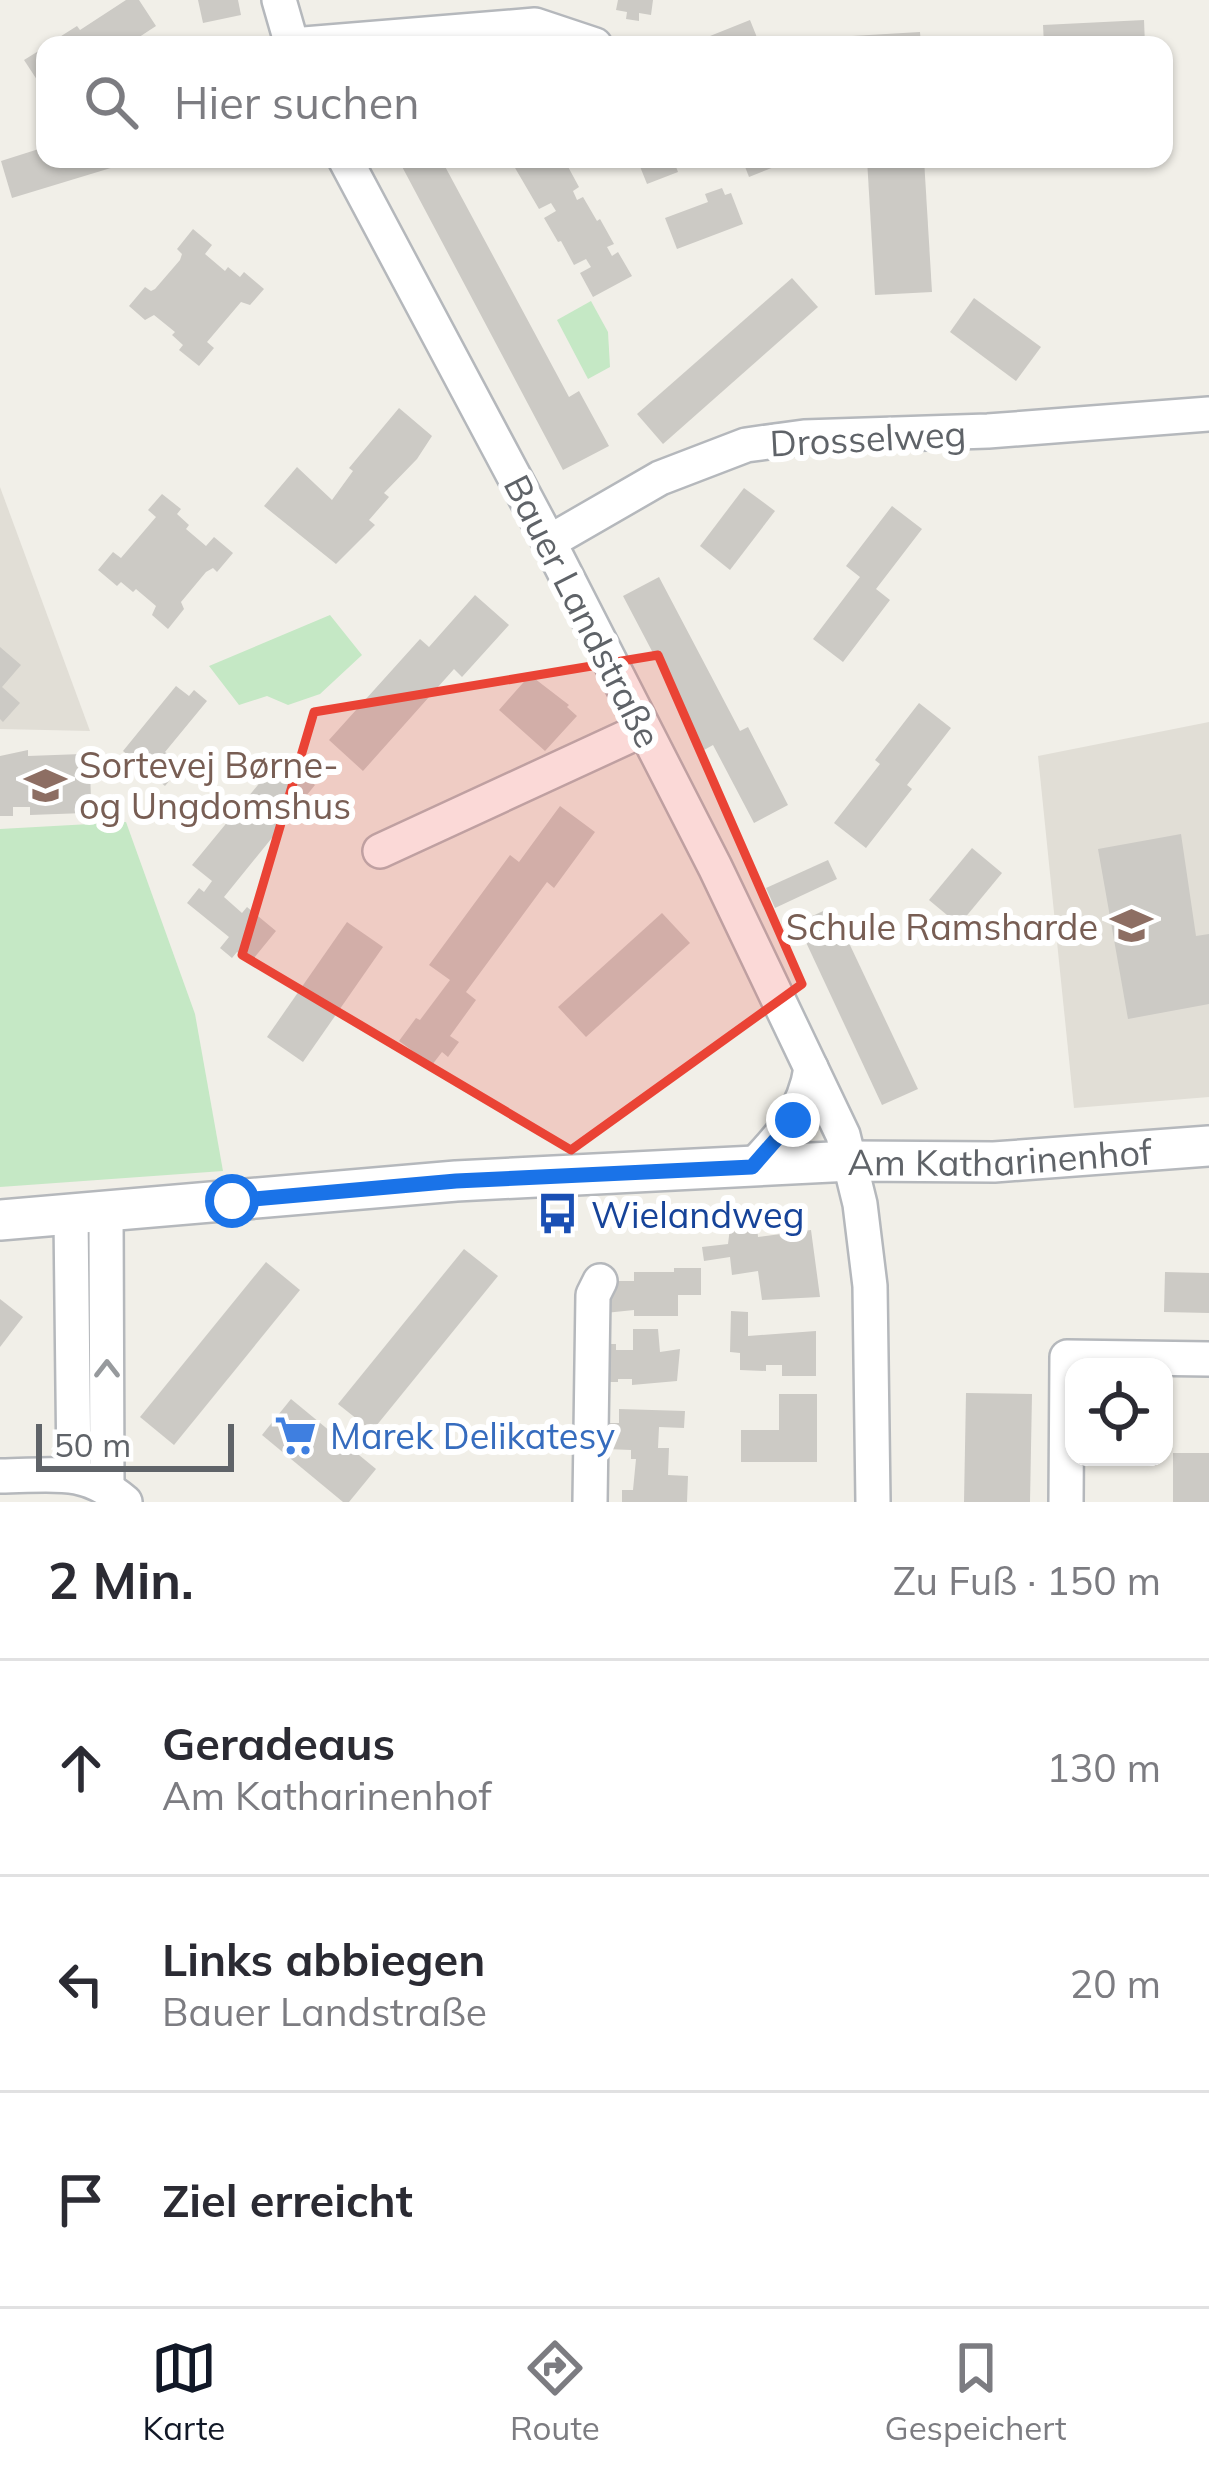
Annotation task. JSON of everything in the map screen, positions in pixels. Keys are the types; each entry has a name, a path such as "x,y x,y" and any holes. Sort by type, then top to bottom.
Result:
{"street":[{"path":"279,0 289,36"},
{"path":"401,36 535,25 569,36"},
{"name":"Bauer Landstraße","path":"350,168 715,867 851,1161 874,1338 872,1502"},
{"name":"Drosselweg","path":"549,542 661,478 746,446 805,436 988,431 1209,413"},
{"path":"380,850 642,730"},
{"path":"752,1167 793,1120 808,1088 811,1067"},
{"name":"Am Katharinenhof","path":"0,1220 456,1181 851,1161 994,1162 1209,1146"},
{"path":"74,1474 88,1214"},
{"path":"88,1214 116,1494"},
{"path":"590,1502 593,1295 600,1281"},
{"path":"1066,1502 1066,1357 1209,1359"},
{"path":"0,1476 74,1474 116,1494"}],"highlighted area":[{"path":"658,655 802,984 571,1150 242,955 314,712"}],"shaded area":[{"path":"0,487 90,731 0,729"},
{"name":"Schule Ramsharde","path":"1209,722 1209,1097 1074,1108 1038,756"}],"green space":[{"path":"591,301 608,332 610,367 588,379 557,320"},
{"path":"330,615 362,655 320,694 288,705 267,696 239,705 209,666"},
{"path":"126,822 195,1014 223,1171 0,1187 0,829"}],"building":[{"path":"126,0 139,0 156,26 141,36 61,36 77,26 80,30"},
{"path":"198,0 238,0 241,15 203,23"},
{"path":"618,0 653,0 651,15 639,13 639,21 626,19 627,12 616,10"},
{"path":"750,20 756,36 710,36"},
{"path":"1144,20 1145,36 1044,36 1043,25"},
{"path":"920,32 920,36 852,36"},
{"path":"36,53 36,78 24,60"},
{"path":"36,150 36,168 111,168 12,198 1,161"},
{"path":"403,168 446,168 569,397 579,391 609,446 563,470"},
{"path":"515,168 569,168 579,187 573,191 577,200 583,197 600,219 614,244 607,247 612,256 618,252 632,276 593,297 580,273 591,267 586,259 574,265 558,242 544,218 556,211 551,203 539,209"},
{"path":"641,168 676,168 678,172 647,184"},
{"path":"746,168 772,168 749,177"},
{"path":"868,168 925,168 932,292 875,295"},
{"path":"722,188 725,195 731,193 743,224 677,249 665,218 708,202 705,194"},
{"path":"193,229 212,245 205,254 225,271 228,267 240,277 244,272 264,289 250,305 241,302 207,342 214,348 199,366 179,350 183,345 172,335 175,332 154,315 145,320 129,306 145,287 155,289 180,260 177,249"},
{"path":"792,278 818,307 663,444 637,414"},
{"path":"974,298 1041,347 1016,381 950,332"},
{"path":"399,408 432,436 384,493 389,497 369,520 375,525 336,564 264,506 297,467 332,500 353,471 349,468"},
{"path":"744,488 775,511 730,570 700,546"},
{"path":"162,494 181,509 177,514 189,525 186,529 206,546 214,537 233,553 217,572 213,568 206,572 181,602 184,609 168,629 152,615 156,606 136,589 133,592 121,582 117,586 98,570 113,552 121,558 156,517 148,510"},
{"path":"892,506 922,529 876,589 890,600 843,662 813,639 860,577 846,566"},
{"path":"659,577 740,731 748,727 788,805 754,823 713,745 704,750 623,596"},
{"path":"475,595 509,625 462,677 454,669 363,771 329,740 420,639 429,647"},
{"path":"0,647 21,665 2,687 20,703 3,722 0,719"},
{"path":"530,675 577,716 545,751 499,710"},
{"path":"176,686 189,696 194,690 207,701 165,752 176,760 170,768 176,773 165,786 123,751"},
{"path":"919,703 951,728 866,848 834,823"},
{"name":"Sortevej Børne- og Ungdomshus","path":"28,750 28,756 82,754 83,771 90,771 91,799 84,799 85,813 30,815 30,807 13,807 13,816 0,816 0,756"},
{"path":"281,757 315,785 224,897 242,913 247,907 276,931 250,963 237,952 232,958 220,948 229,937 187,903 212,881 192,865"},
{"path":"560,806 595,832 554,888 547,882 466,992 476,1000 450,1036 459,1042 448,1057 442,1052 432,1065 399,1041 450,980 429,965 510,855 519,862"},
{"path":"1181,834 1196,936 1209,934 1209,1004 1128,1019 1098,849"},
{"path":"972,848 1002,873 959,925 929,900"},
{"path":"828,860 837,879 775,908 766,888"},
{"path":"832,907 918,1089 882,1105 797,923"},
{"path":"662,913 690,943 586,1037 558,1007"},
{"path":"347,922 383,947 303,1062 267,1037"},
{"path":"749,1209 758,1237 811,1230 820,1297 762,1300 758,1271 732,1275 730,1257 704,1261 702,1247 728,1244 732,1212"},
{"path":"464,1249 498,1276 372,1431 338,1404"},
{"path":"266,1262 300,1290 174,1445 140,1417"},
{"path":"674,1268 701,1268 701,1295 678,1295 678,1316 634,1316 634,1310 605,1313 605,1281 634,1281 634,1272 674,1272"},
{"path":"1165,1272 1209,1273 1209,1313 1164,1312"},
{"path":"0,1299 23,1317 0,1347"},
{"path":"731,1311 748,1312 748,1336 816,1331 816,1376 782,1376 782,1365 766,1365 766,1371 740,1370 740,1353 730,1352"},
{"path":"633,1329 658,1329 660,1352 680,1349 677,1381 604,1382 605,1344 633,1350"},
{"path":"966,1393 1032,1394 1030,1502 964,1502"},
{"path":"779,1394 817,1394 817,1462 741,1462 741,1430 779,1430"},
{"path":"291,1399 376,1469 349,1502 343,1502 262,1435"},
{"path":"619,1409 685,1411 684,1428 659,1427 658,1448 669,1448 668,1475 688,1476 687,1502 622,1502 622,1490 633,1490 636,1459 631,1459 631,1450 606,1449 607,1423 619,1423"},
{"path":"1173,1453 1209,1453 1209,1502 1173,1502"}],"place":[{"name":"Sortevej Børne- og Ungdomshus","path":"45,785"},
{"name":"Schule Ramsharde","path":"1132,926"},
{"name":"Wielandweg","path":"557,1214"},
{"name":"Marek Delikatesy","path":"296,1435"}],"route":[{"path":"232,1201 456,1181 752,1167 793,1120"}]}
